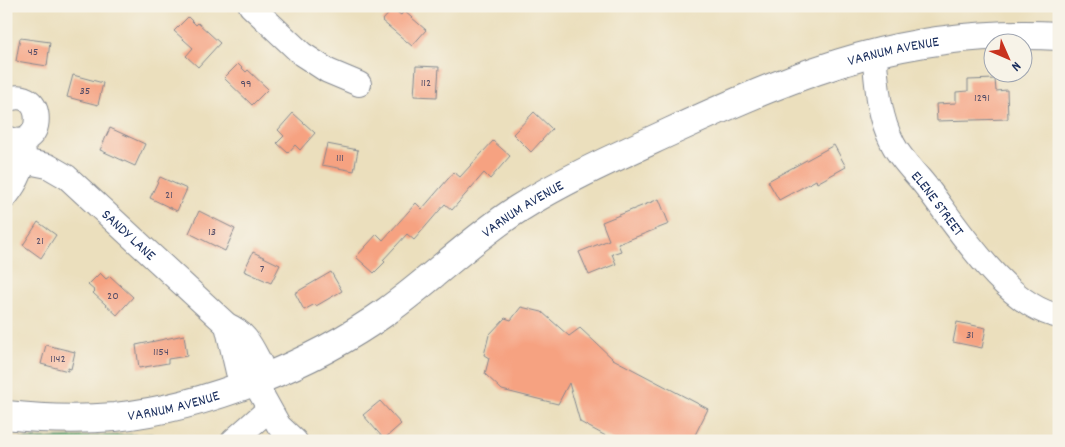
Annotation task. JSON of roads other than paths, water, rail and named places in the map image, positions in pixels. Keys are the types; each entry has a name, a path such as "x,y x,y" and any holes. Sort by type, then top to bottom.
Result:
{"main road":[{"name":"VARNUM AVENUE","path":"6,415 85,418 140,414 198,399 254,381 315,355 370,323 488,230 523,206 578,175 770,88 817,70 874,52 913,44 976,36 1059,36"}],"street":[{"path":"251,6 302,54 328,71 359,84"},
{"name":"ELENE STREET","path":"874,52 879,106 893,145 987,265 1009,288 1029,302 1059,316"},
{"path":"6,100 22,98 30,102 36,110 38,119 36,128 30,136 17,146 15,184 6,196"},
{"name":"SANDY LANE","path":"17,146 67,177 227,325 238,372 254,381"},
{"path":"254,381 268,410 279,426 295,441"},
{"path":"233,441 268,410"}]}
